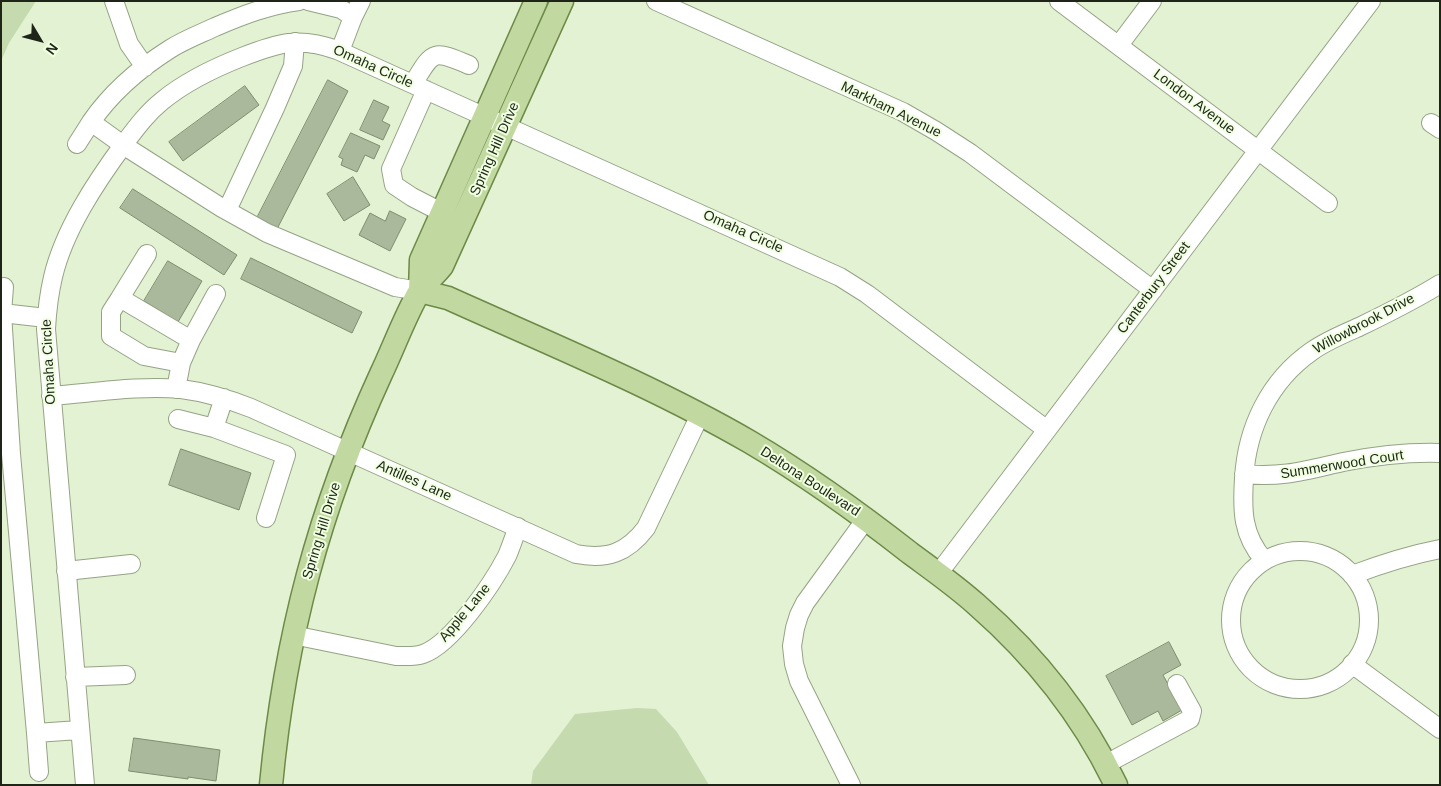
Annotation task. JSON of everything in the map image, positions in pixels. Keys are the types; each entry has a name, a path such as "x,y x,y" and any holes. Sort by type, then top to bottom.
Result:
{"main road":[{"name":"Spring Hill Drive","path":"420,291 421,260 536,1"},
{"name":"Spring Hill Drive","path":"271,785 282,692 293,635 327,507 348,451 420,291 442,266 562,1"},
{"name":"Deltona Boulevard","path":"420,291 448,298 637,383 700,415 750,442 798,472 866,519 976,604 1007,633 1036,664 1068,705 1090,737 1116,785"}],"street":[{"path":"114,1 129,44 145,67"},
{"path":"77,144 100,109 126,82 171,48 255,10 300,1"},
{"path":"308,1 341,9 353,17"},
{"path":"340,51 360,1"},
{"name":"Markham Avenue","path":"656,1 902,112 936,131 970,153 1152,290"},
{"name":"London Avenue","path":"1059,1 1328,203"},
{"path":"1119,45 1152,1"},
{"name":"Canterbury Street","path":"938,574 1371,1"},
{"path":"222,208 229,206 275,108 293,66 295,42"},
{"name":"Omaha Circle","path":"85,785 46,329 53,276 63,247 92,189 135,128 148,114 162,101 190,82 226,63 273,45 295,42 318,43 340,51 840,277 866,294 1047,430"},
{"path":"443,213 394,185 391,169 427,60 435,56 446,55 469,64"},
{"path":"91,122 123,145 222,208 267,233 395,287 420,291"},
{"path":"147,254 111,312 111,336 144,356 181,363"},
{"name":"Willowbrook Drive","path":"1264,560 1249,538 1244,522 1242,505 1247,448 1254,424 1265,402 1294,365 1312,351 1341,334 1398,308 1440,284"},
{"path":"4,287 2,313 11,454 38,772"},
{"path":"176,389 181,363 216,294"},
{"path":"120,298 191,340"},
{"path":"2,313 46,318"},
{"name":"Antilles Lane","path":"51,396 153,388 206,393 224,398 251,408 576,554 602,556 626,548 646,528 700,415"},
{"path":"214,428 224,398"},
{"path":"178,419 214,428 286,455 266,518"},
{"name":"Summerwood Court","path":"1244,474 1286,475 1346,462 1390,456 1440,453"},
{"path":"851,785 799,681 794,664 792,646 795,628 805,603 866,519"},
{"name":"Apple Lane","path":"293,635 396,656 423,654 435,648 445,639 476,605 494,579 507,555 518,527"},
{"path":"1352,576 1386,562 1440,549"},
{"path":"1294,551 1308,552 1336,562 1352,576 1361,588 1369,614 1369,628 1366,641 1359,655 1340,675 1314,686 1300,688 1284,686 1260,675 1241,656 1234,642 1231,628 1231,613 1238,587 1246,576 1264,560 1278,554 1294,551"},
{"path":"66,571 131,564"},
{"path":"1352,664 1440,729"},
{"path":"75,677 126,675"},
{"path":"1106,764 1190,719 1192,711 1177,684"},
{"path":"36,733 79,730"}],"green space":[{"path":"1,1 36,1 9,43 1,61"},
{"path":"637,708 656,709 677,732 709,785 531,785 533,771 575,714"}],"building":[{"path":"328,80 348,91 277,229 257,218"},
{"path":"245,86 259,105 183,161 169,142"},
{"path":"374,100 389,107 382,121 390,125 383,140 360,130"},
{"path":"351,133 380,146 374,159 365,155 357,172 341,165 343,159 339,157"},
{"path":"353,177 370,205 344,221 327,194"},
{"path":"133,189 237,255 224,275 120,208"},
{"path":"390,211 406,219 390,251 359,235 370,213 385,221"},
{"path":"251,258 362,312 352,333 241,279"},
{"path":"168,261 202,281 178,322 144,301"},
{"path":"181,449 251,473 239,510 169,485"},
{"path":"1169,642 1181,665 1163,675 1182,710 1163,721 1158,711 1132,725 1106,676"},
{"path":"134,738 220,750 216,781 129,771"}]}
